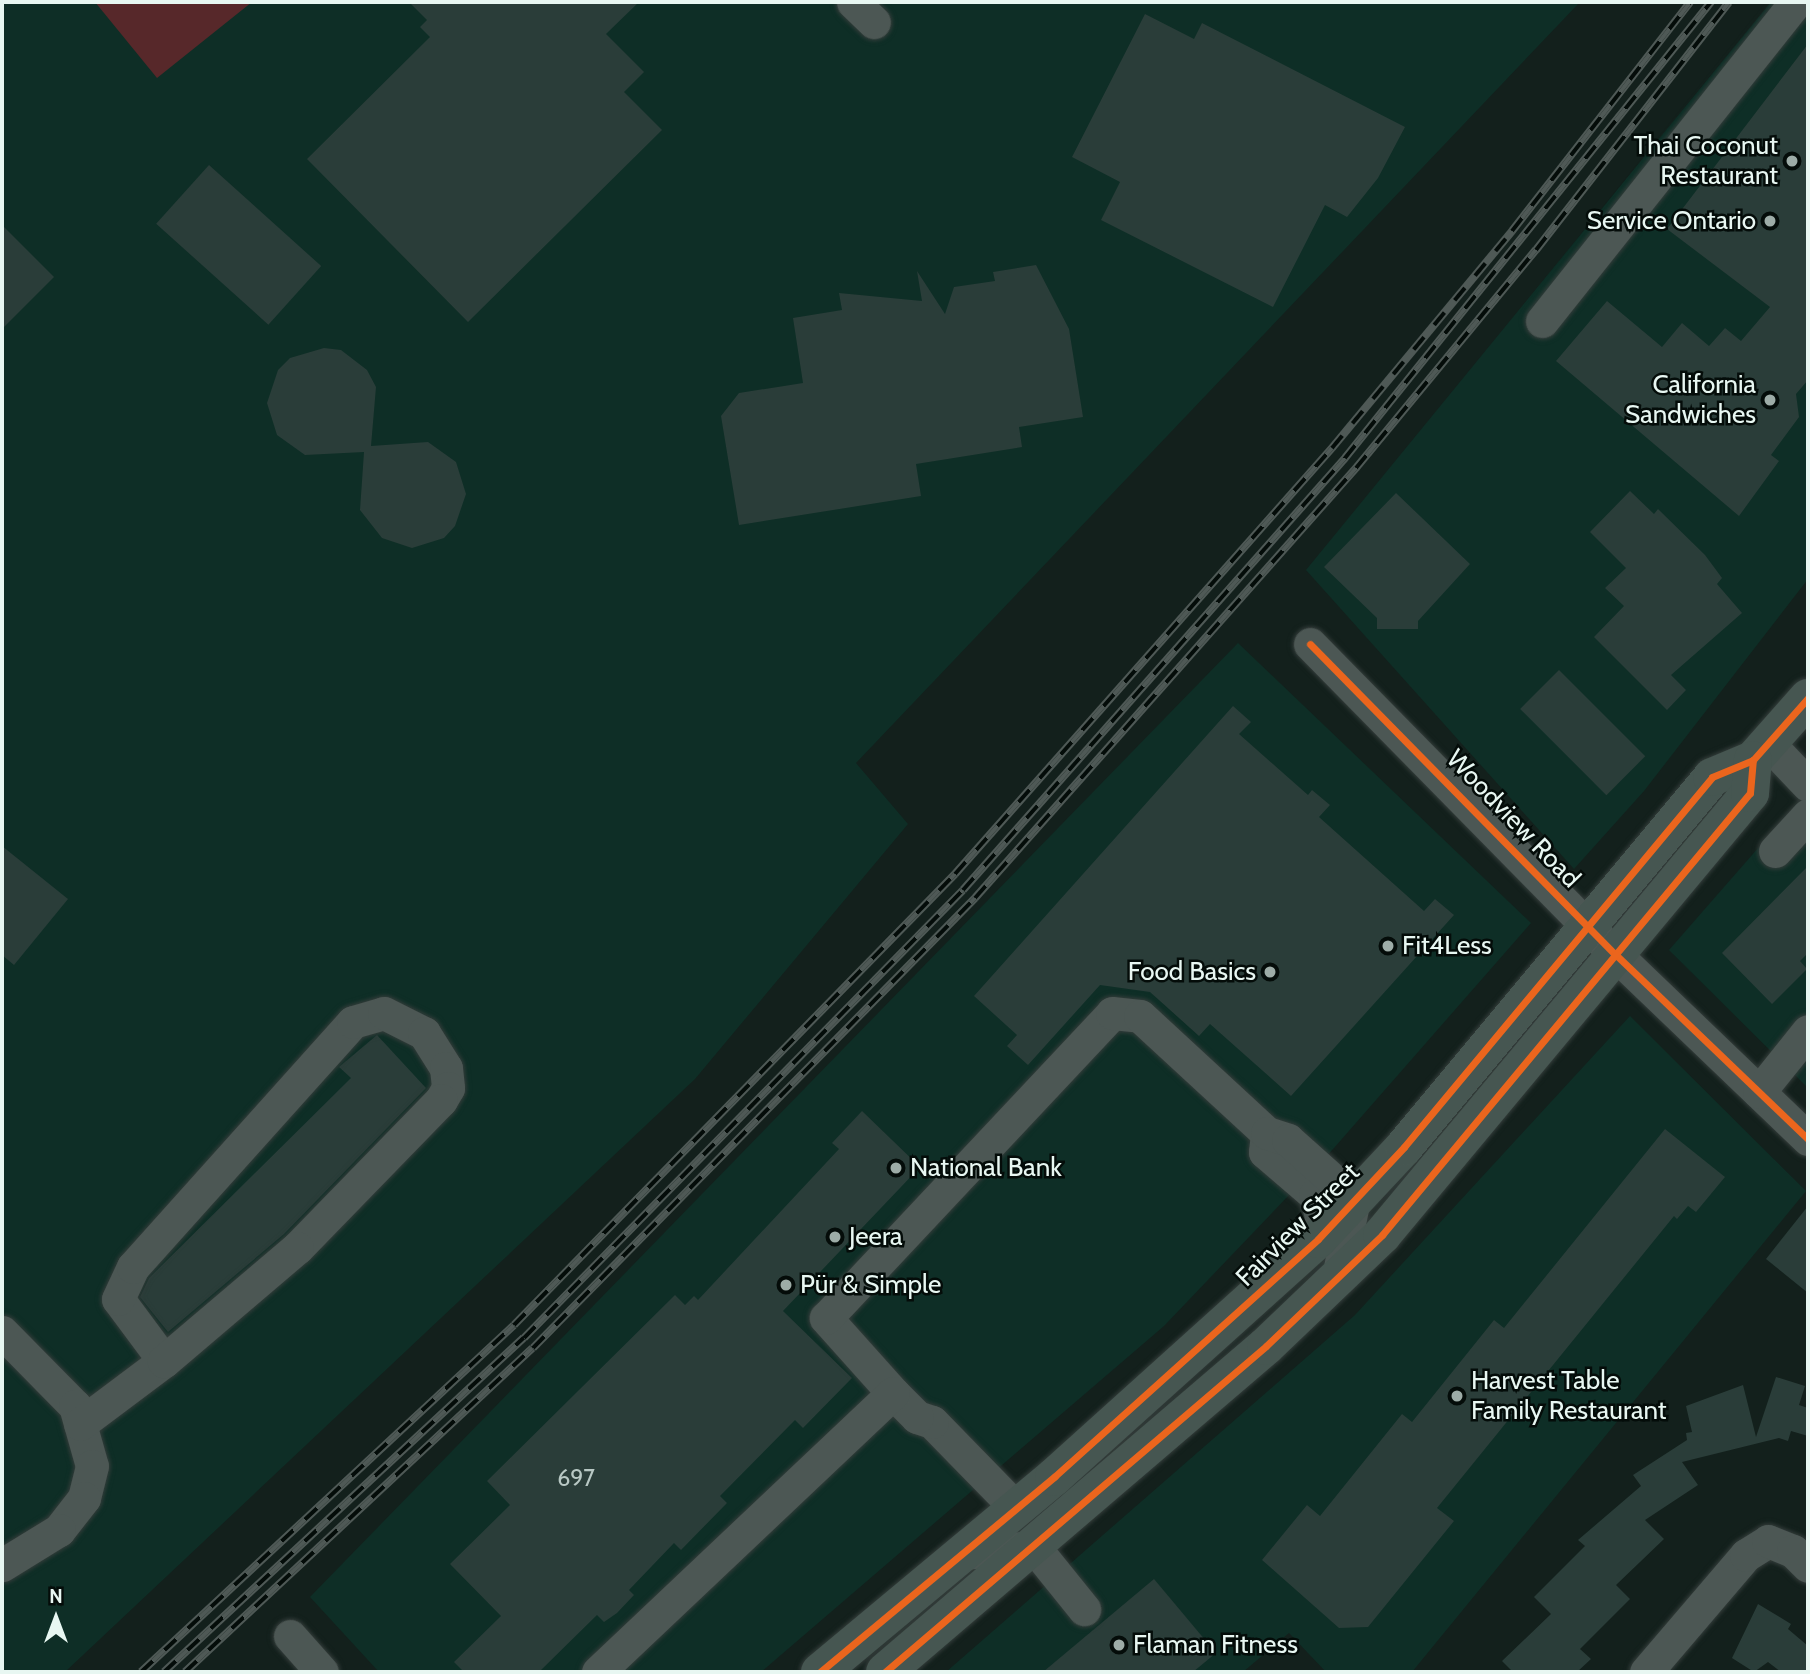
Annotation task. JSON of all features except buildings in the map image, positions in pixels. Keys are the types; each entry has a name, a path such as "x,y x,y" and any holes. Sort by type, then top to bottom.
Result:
{"main road":[{"name":"Fairview Street","path":"820,1672 1007,1516 1318,1240 1404,1147 1712,777 1761,752 1807,701"},
{"path":"885,1672 1064,1522 1338,1277 1419,1194 1750,793 1761,752"}],"street":[{"path":"1542,321 1796,2"},
{"name":"Woodview Road","path":"1310,644 1616,955 1808,1139"},
{"path":"1761,752 1808,785"},
{"path":"1775,850 1808,815"},
{"path":"80,1423 164,1361 297,1248 441,1100 449,1088 446,1068 424,1033 384,1013 353,1022 133,1267 118,1299 164,1361"},
{"path":"1064,1522 1007,1516 932,1422 917,1417 826,1318 1112,1013 1140,1017 1267,1133 1288,1140 1354,1199 1338,1277"},
{"path":"1759,1092 1808,1031"},
{"path":"1267,1133 1265,1152 1315,1195 1321,1216 1318,1240"},
{"path":"2,1332 75,1406 92,1466 84,1498 59,1530 2,1565"},
{"path":"598,1672 893,1393"},
{"path":"1646,1672 1746,1555 1768,1541 1793,1550 1808,1566"},
{"path":"963,1553 1034,1547 1084,1609"},
{"path":"290,1636 322,1672"}],"shaded area":[{"path":"2,2 1580,2 856,763 908,824 695,1079 65,1672 2,1672"},
{"path":"95,2 252,2 157,78"},
{"path":"1771,2 1808,2 1808,579 1644,791 1574,869 1306,570"},
{"path":"1238,643 1531,923 1334,1148 1164,1326 761,1672 379,1672 310,1597"},
{"path":"1808,791 1808,1088 1669,950"},
{"path":"1630,1016 1806,1191 1412,1672 1326,1672 1289,1633 1243,1672 946,1672 1355,1315"}],"railway":[{"path":"141,1672 514,1325 955,874 1332,448 1512,231 1690,2"},
{"path":"164,1672 524,1338 963,890 1345,458 1711,2"},
{"path":"185,1672 533,1348 975,898 1356,468 1536,250 1729,2"}],"cycle path":[{"path":"1310,644 1616,955 1808,1139"},
{"path":"820,1672 1054,1477 1318,1239 1404,1147 1712,777 1753,760 1808,698"},
{"path":"885,1672 1266,1346 1382,1235 1750,793 1753,760"}],"place":[{"name":"Thai Coconut Restaurant","path":"1792,161"},
{"name":"Service Ontario","path":"1770,221"},
{"name":"California Sandwiches","path":"1770,400"},
{"name":"Fit4Less","path":"1388,946"},
{"name":"Food Basics","path":"1270,972"},
{"name":"National Bank","path":"896,1168"},
{"name":"Jeera","path":"835,1237"},
{"name":"Pür & Simple","path":"786,1285"},
{"name":"Harvest Table Family Restaurant","path":"1457,1396"},
{"name":"Flaman Fitness","path":"1119,1645"}]}
